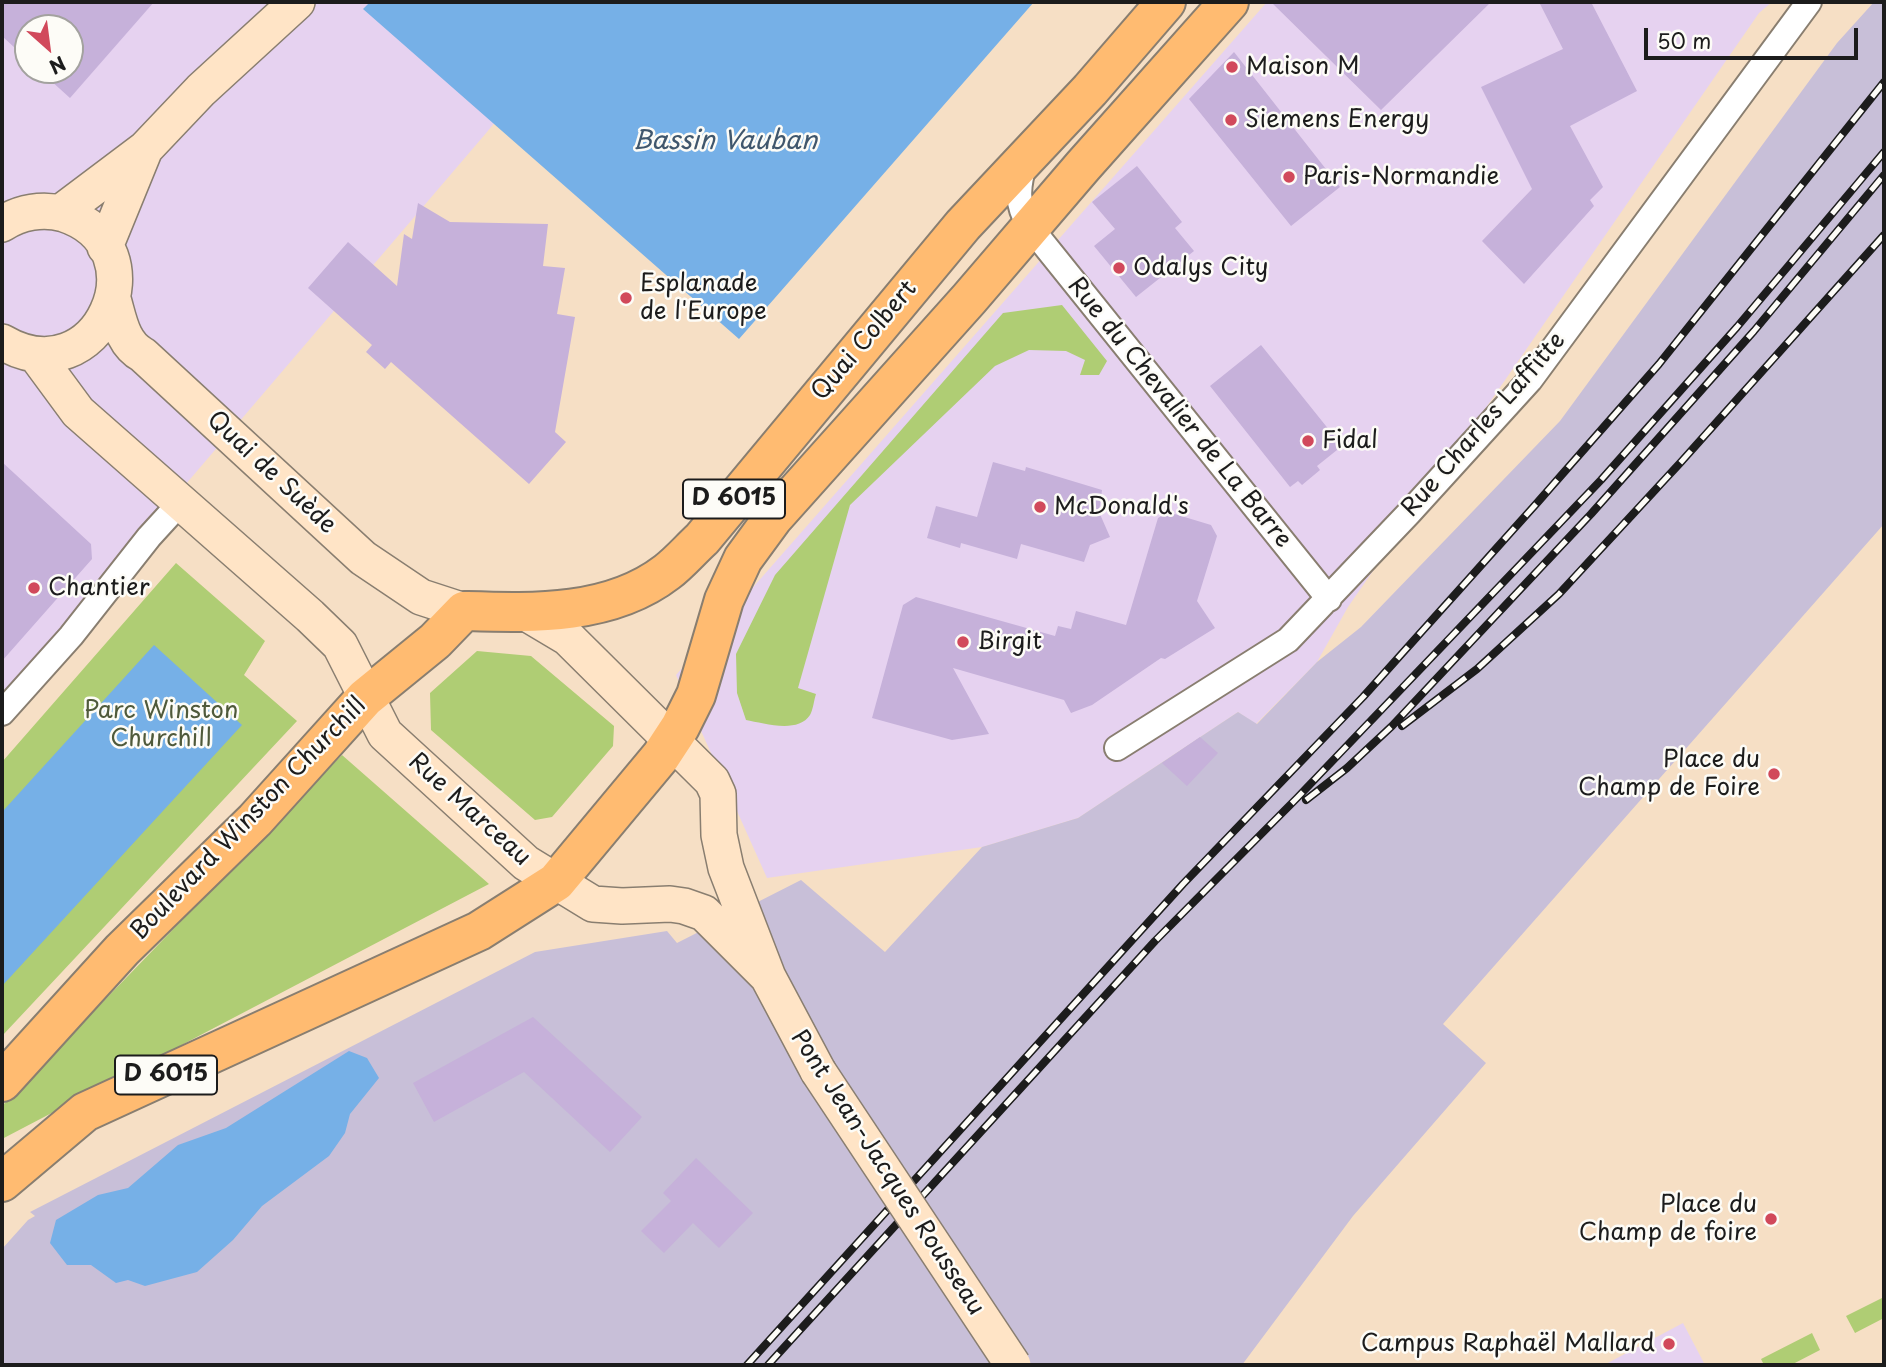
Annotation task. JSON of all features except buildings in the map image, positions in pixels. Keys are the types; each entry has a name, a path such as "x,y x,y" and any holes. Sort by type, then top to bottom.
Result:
{"main road":[{"path":"60,213 145,149 201,90 297,2"},
{"name":"Quai Colbert","path":"526,613 608,602 636,591 667,572 702,538 963,225 1090,90 1166,2"},
{"name":"Quai Colbert","path":"672,740 696,695 724,600 743,559 773,518 924,351 1229,2"},
{"path":"3,222 22,214 41,211 60,213 78,220 93,232 105,247 145,149"},
{"name":"Quai de Suède","path":"105,247 115,277 113,299 124,334 135,351 143,355 363,558 421,597 464,611"},
{"path":"2,342 15,350 36,355 54,355 73,349 88,339 104,321 113,299"},
{"path":"36,355 78,412 340,645 365,698"},
{"path":"464,611 526,613 568,638 672,740"},
{"name":"Boulevard Winston Churchill","path":"2,1082 122,950 255,820 365,698 435,641 464,611"},
{"name":"Rue Marceau","path":"365,698 385,734 526,863 593,904"},
{"name":"Pont Jean-Jacques Rousseau","path":"672,740 712,781 718,794 719,835 726,868 768,977 823,1081 1013,1365"},
{"name":"D 6015","path":"2,1182 85,1112 479,931 556,882 672,740"},
{"name":"Pont Jean-Jacques Rousseau","path":"593,904 670,904 704,913 768,977"}],"street":[{"name":"Rue Charles Laffitte","path":"1118,748 1288,640 1329,599 1530,380 1809,2"},
{"path":"1027,156 1019,181 1019,198 1022,213 1030,227"},
{"path":"963,225 987,213 1030,227"},
{"name":"Rue du Chevalier de La Barre","path":"1030,227 1329,599"},
{"path":"2,713 71,636 149,537 181,502"}],"shaded area":[{"path":"2,2 592,2 487,132 2,699"},
{"path":"1267,2 1772,2 1759,13 1348,607 1317,662 1256,724 1238,712 1078,818 982,847 767,878 676,675"},
{"path":"1874,2 1884,2 1884,524 1443,1024 1486,1063 1353,1216 1242,1365 2,1365 2,1249 28,1220 35,1216 30,1212 535,952 667,931 677,943 801,880 885,952 982,847 1078,818 1238,712 1257,724 1317,662 1361,627 1560,421 1837,43"},
{"name":"Campus Raphaël Mallard","path":"1683,1323 1705,1365 1604,1365"}],"green space":[{"path":"1062,305 1107,361 1099,375 1080,375 1085,360 1066,351 1029,350 995,366 850,505 798,688 816,694 811,713 805,721 789,726 746,720 737,693 736,654 775,575 1003,313"},
{"name":"Parc Winston Churchill","path":"176,563 265,641 244,675 297,721 2,1036 2,762"},
{"path":"477,651 531,656 614,726 613,746 552,817 535,820 431,730 430,693"},
{"path":"342,755 489,884 2,1139 2,1106"},
{"path":"1884,1297 1884,1318 1855,1333 1846,1316"},
{"path":"1812,1333 1820,1350 1791,1365 1764,1365 1761,1359"}],"water":[{"name":"Bassin Vauban","path":"370,2 1034,2 739,339 363,9"},
{"path":"154,645 242,725 2,986 2,812"},
{"path":"349,1051 367,1058 379,1078 350,1114 345,1133 329,1156 262,1206 233,1240 197,1272 145,1286 128,1280 116,1283 91,1265 67,1265 50,1243 56,1220 98,1195 128,1188 178,1145 226,1128"}],"railway":[{"path":"747,1365 1183,884 1363,697 1537,503 1659,364 1884,82"},
{"path":"768,1365 1155,941 1297,798 1601,480 1737,327 1884,152"},
{"path":"1306,800 1347,768 1392,726 1591,514 1754,331 1884,175"},
{"path":"1402,726 1477,669 1559,594 1884,235"}],"place":[{"name":"Maison M","path":"1232,67"},
{"name":"Siemens Energy","path":"1231,120"},
{"name":"Paris-Normandie","path":"1289,177"},
{"name":"Odalys City","path":"1119,268"},
{"name":"Esplanade de l'Europe","path":"626,298"},
{"name":"Fidal","path":"1308,441"},
{"name":"McDonald's","path":"1040,507"},
{"name":"Chantier","path":"34,588"},
{"name":"Birgit","path":"963,642"},
{"name":"Place du Champ de Foire","path":"1774,774"},
{"name":"Place du Champ de foire","path":"1771,1219"},
{"name":"Campus Raphaël Mallard","path":"1669,1344"}]}
